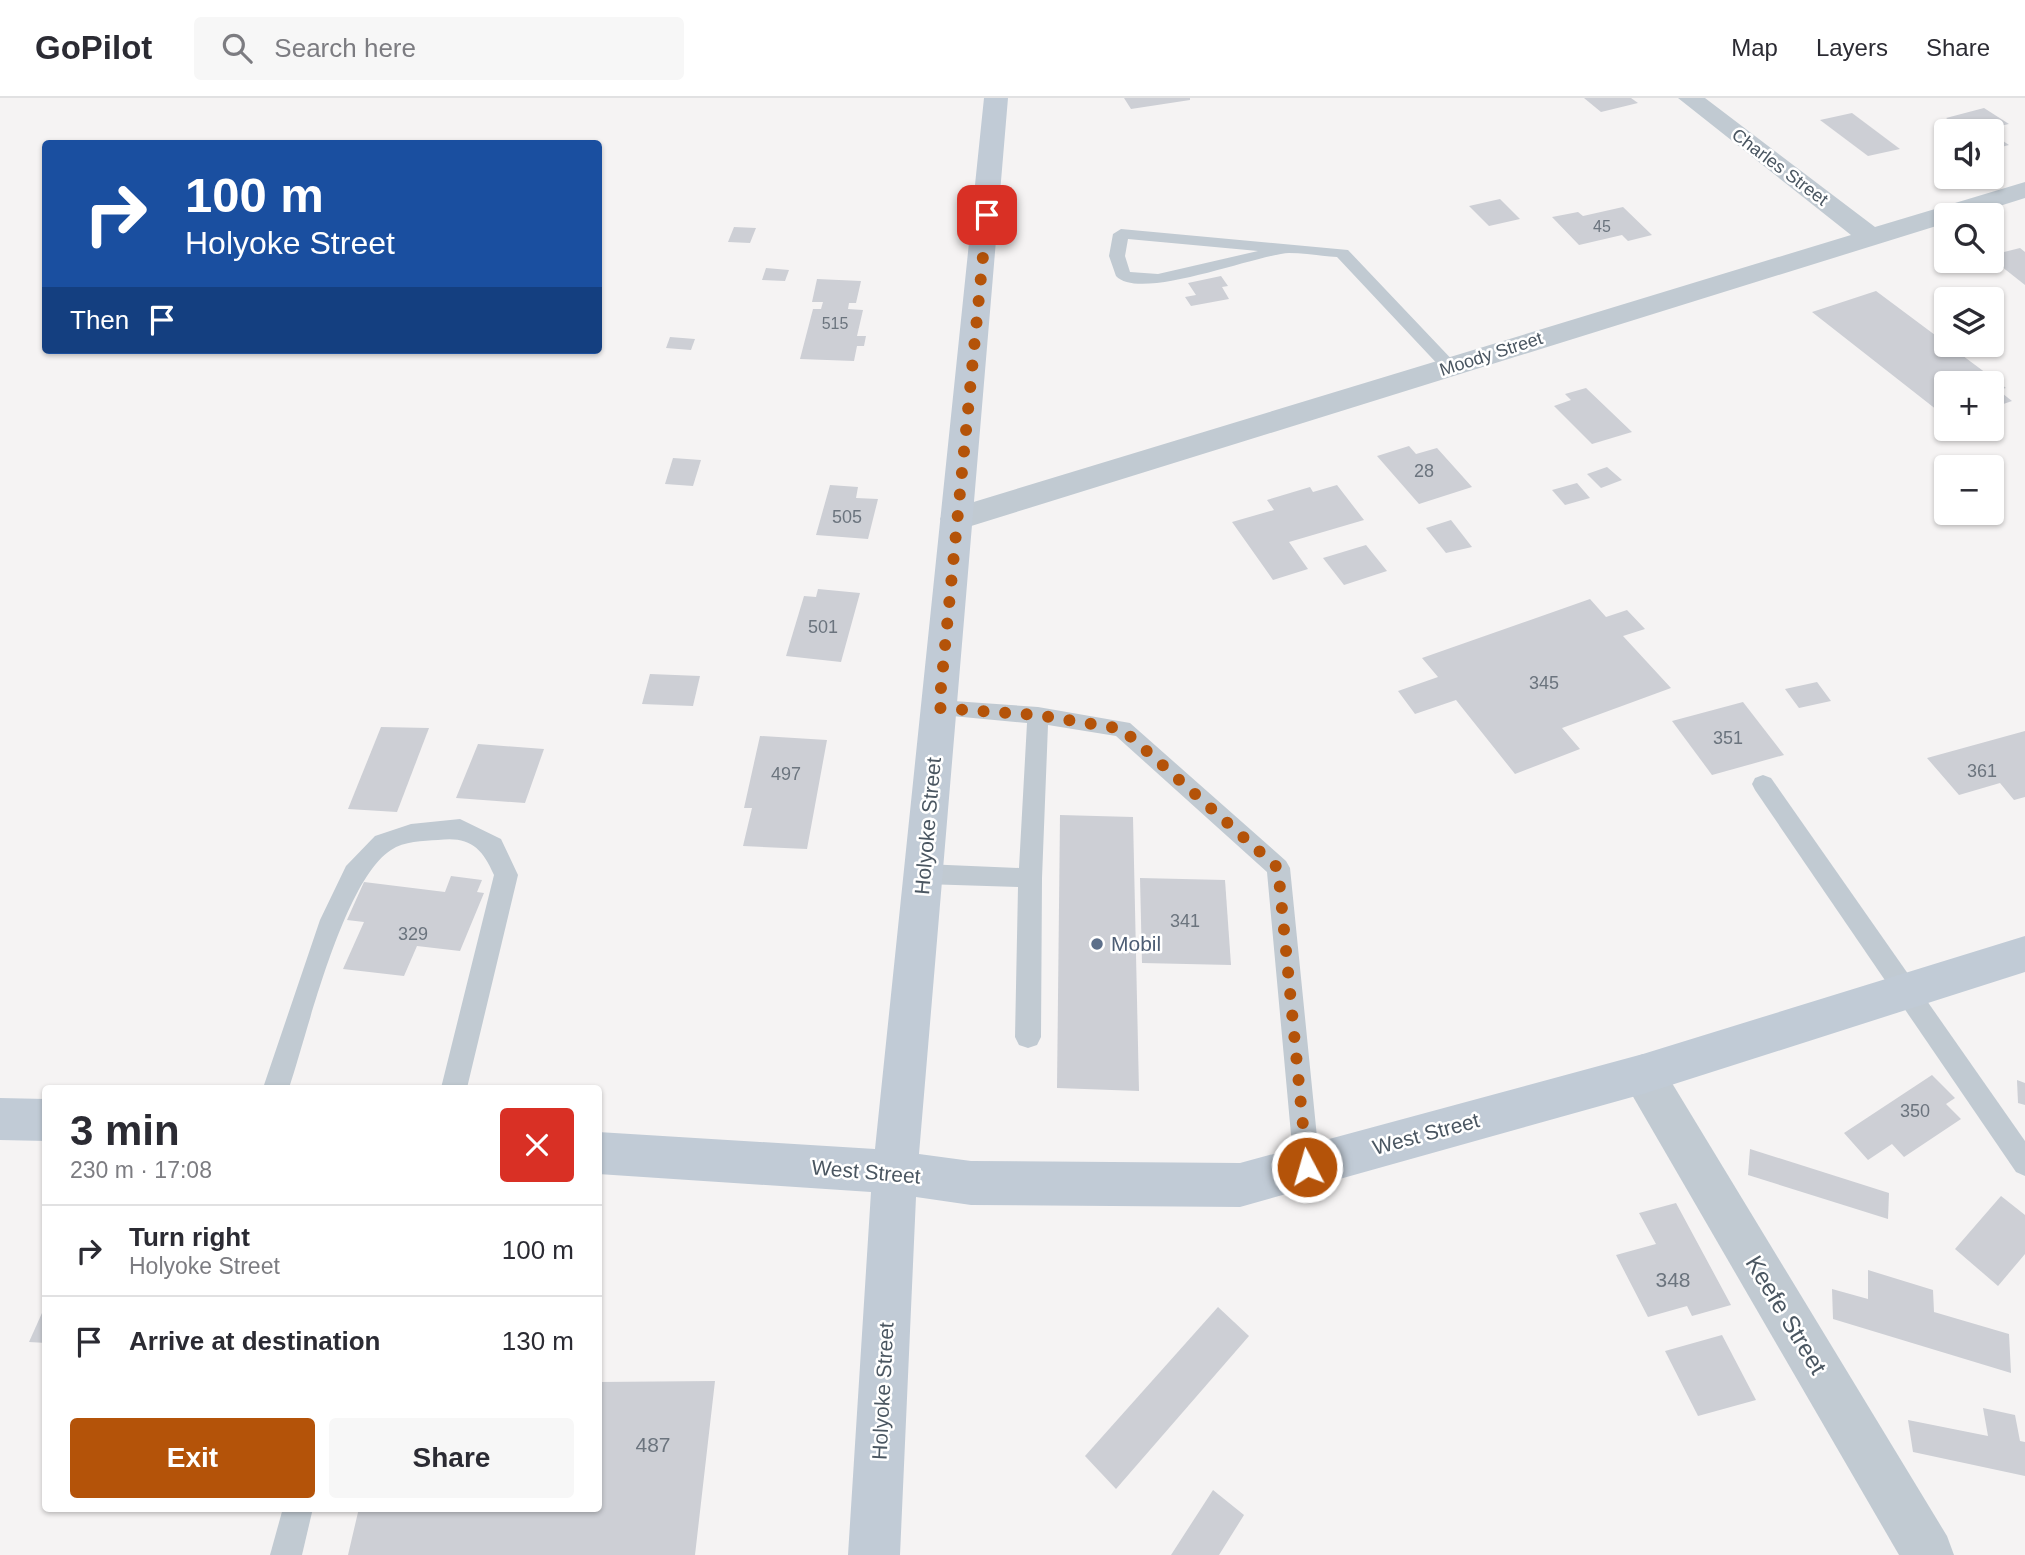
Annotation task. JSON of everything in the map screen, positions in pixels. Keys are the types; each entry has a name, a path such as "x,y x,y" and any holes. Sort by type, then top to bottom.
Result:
{"main road":[{"name":"Holyoke Street","path":"874,1555 895,1172 996,98"},
{"name":"West Street","path":"602,1153 895,1172 971,1183 1240,1185 1643,1074 2025,954"},
{"path":"0,1119 42,1120"}],"street":[{"name":"Charles Street","path":"1690,98 1871,237"},
{"name":"Moody Street","path":"956,519 2025,190"},
{"name":"Keefe Street","path":"1643,1074 1928,1555"}],"lane":[{"path":"1285,248 1158,279 1124,276 1117,266 1116,256 1121,234 1285,248 1342,253 1450,367"},
{"path":"939,708 1038,715 1122,729 1278,868 1307,1167"},
{"path":"1028,1037 1030,878 1038,715"},
{"path":"1763,784 2025,1163"},
{"path":"277,1085 332,920 354,873 383,843 411,833 460,828 493,846 506,875 455,1085"},
{"path":"923,874 1030,878"},
{"path":"286,1555 297,1512"}],"building":[{"path":"1124,98 1190,98 1190,100 1131,109"},
{"path":"1584,98 1631,98 1638,103 1601,112"},
{"path":"1984,108 2001,119 1948,119"},
{"path":"1852,113 1900,149 1868,156 1820,120"},
{"path":"1500,199 1520,219 1489,226 1469,206"},
{"path":"1623,207 1652,235 1628,241 1622,235 1579,245 1552,217 1578,212 1583,216"},
{"path":"734,227 756,228 750,243 728,242"},
{"path":"2020,248 2025,252 2025,285 2004,268 2004,252"},
{"path":"766,268 789,270 785,281 762,280"},
{"path":"1221,276 1228,286 1222,287 1229,299 1191,306 1185,297 1196,295 1188,283"},
{"path":"817,279 861,281 856,303 849,303 848,309 863,310 857,336 866,336 864,346 857,346 854,361 800,359 813,309 821,309 823,302 812,302"},
{"path":"1876,291 1934,334 1934,357 1964,357 1983,371 1934,371 1934,408 1812,312"},
{"path":"670,337 695,339 691,350 666,348"},
{"path":"1586,388 1632,432 1592,444 1554,406 1571,400 1565,394"},
{"path":"2004,395 2012,401 2004,404"},
{"path":"1409,446 1416,454 1437,448 1472,487 1419,504 1377,456"},
{"path":"673,458 701,460 693,486 665,484"},
{"path":"1607,467 1622,480 1601,488 1587,474"},
{"path":"1577,483 1590,498 1565,505 1552,490"},
{"path":"830,485 858,487 856,498 878,499 868,539 816,535"},
{"path":"1337,485 1364,520 1289,542 1308,569 1273,580 1232,522 1274,510 1267,500 1310,487 1313,492"},
{"path":"1451,520 1472,547 1446,553 1426,528"},
{"path":"1366,545 1387,571 1344,585 1323,558"},
{"path":"818,589 860,593 841,662 786,656 804,596 816,597"},
{"path":"1590,599 1606,617 1627,610 1645,629 1623,636 1671,688 1562,728 1580,749 1515,774 1456,700 1415,714 1398,691 1438,677 1422,658"},
{"path":"650,674 700,676 693,706 642,704"},
{"path":"1817,682 1831,701 1799,708 1785,689"},
{"path":"1743,702 1784,755 1712,775 1672,721"},
{"path":"381,727 429,728 397,812 348,809"},
{"path":"2025,731 2025,797 2014,800 2000,783 1959,795 1927,758"},
{"path":"760,736 827,740 807,849 743,846 752,808 744,808"},
{"path":"478,744 544,749 525,803 456,798"},
{"path":"1060,815 1133,817 1139,1091 1057,1088"},
{"path":"451,876 482,880 477,892 484,893 460,951 417,946 404,976 343,969 364,922 347,920 364,882 445,892"},
{"path":"1140,878 1225,880 1231,965 1142,963"},
{"path":"1932,1075 1955,1098 1946,1104 1961,1119 1904,1157 1892,1144 1868,1160 1844,1133"},
{"path":"2017,1080 2025,1083 2025,1105 2018,1103"},
{"path":"1750,1149 1889,1193 1888,1219 1748,1175"},
{"path":"2001,1196 2025,1215 2025,1254 1998,1286 1955,1249"},
{"path":"1676,1203 1731,1305 1692,1316 1687,1306 1648,1317 1616,1255 1656,1244 1639,1213"},
{"path":"1868,1270 1933,1290 1934,1312 2009,1334 2011,1373 1833,1319 1832,1289 1868,1299"},
{"path":"1218,1307 1249,1336 1116,1489 1085,1456"},
{"path":"42,1313 42,1343 29,1342"},
{"path":"1722,1335 1756,1400 1698,1416 1665,1351"},
{"path":"715,1381 695,1555 348,1555 358,1512 602,1512 602,1382"},
{"path":"1983,1408 2015,1415 2020,1441 2025,1442 2025,1476 1913,1452 1908,1420 1988,1436"},
{"path":"1213,1490 1244,1515 1219,1555 1171,1555"}],"place":[{"name":"Mobil","path":"1097,944"}],"route":[{"path":"987,215 939,708 1038,715 1122,729 1278,868 1307,1167"}]}
